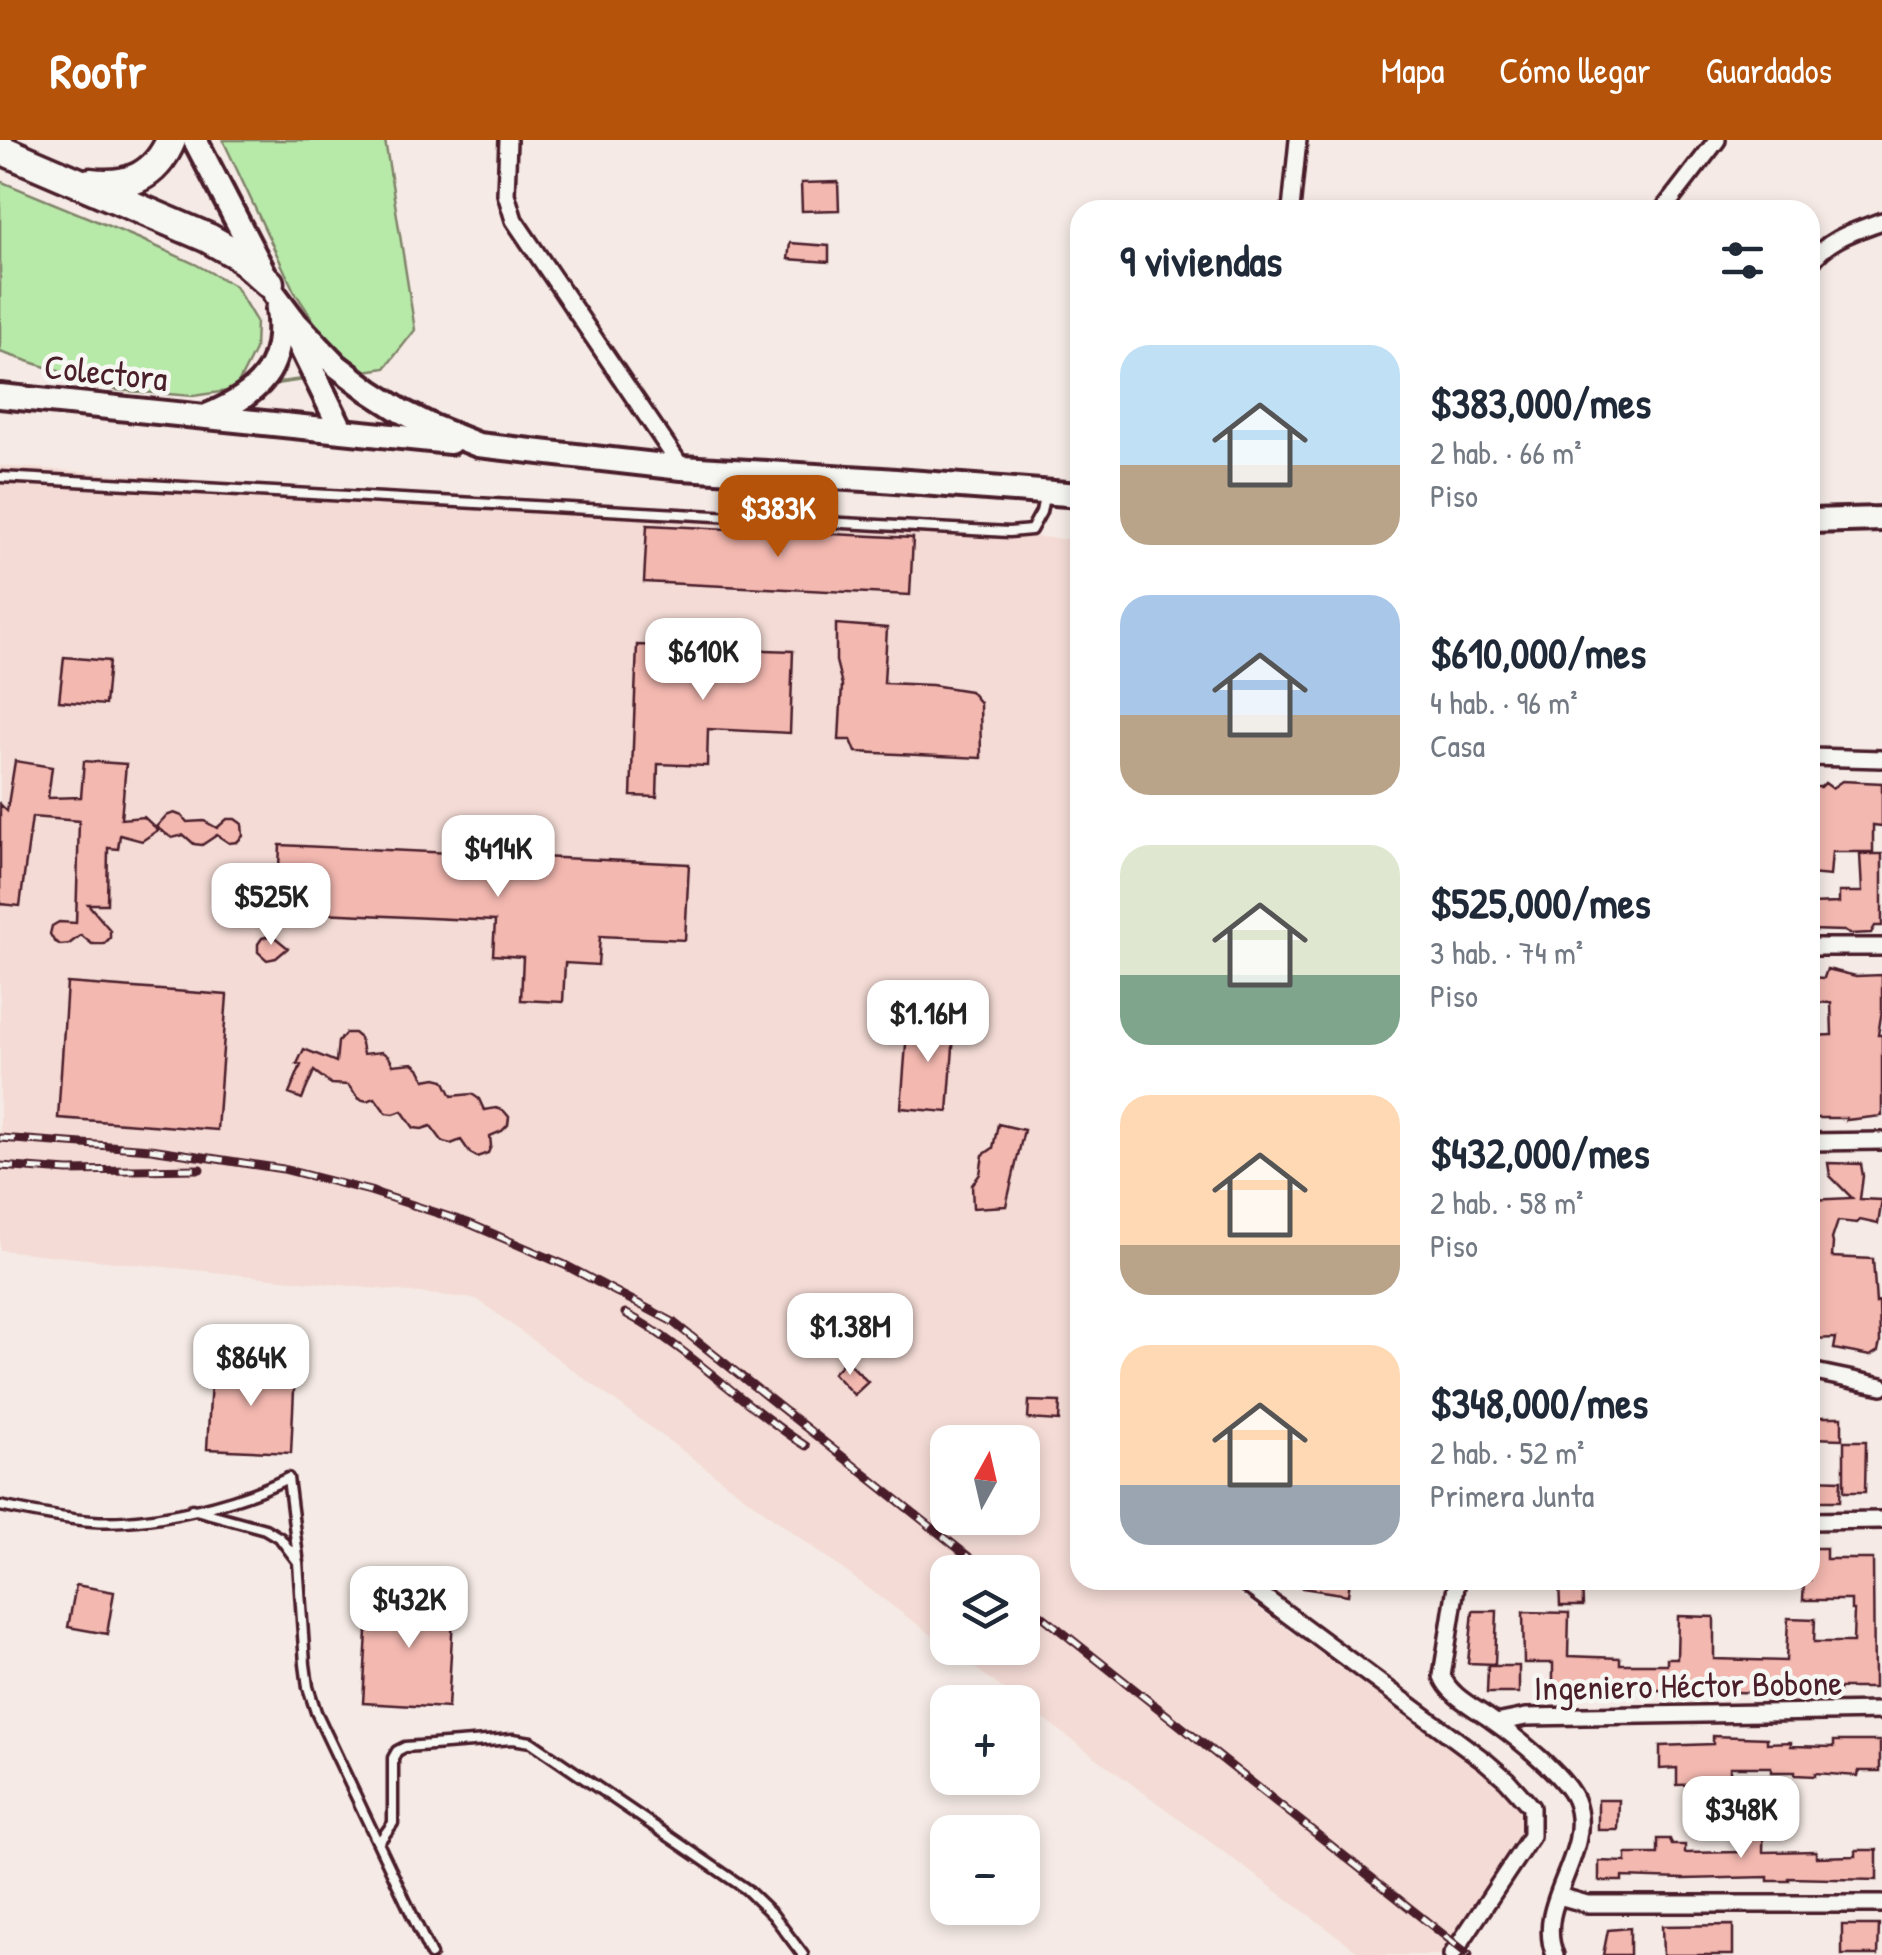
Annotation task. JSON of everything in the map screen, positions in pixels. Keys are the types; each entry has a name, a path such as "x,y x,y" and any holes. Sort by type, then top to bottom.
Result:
{"highway":[{"path":"69,179 97,184 144,176 160,162 171,140"},
{"path":"0,148 208,238 238,255 272,289"}],"main road":[{"path":"195,140 342,431"},
{"path":"204,418 244,398 266,376 278,346 280,328 272,289"},
{"path":"272,289 336,366 401,411 478,446"},
{"name":"Colectora","path":"0,396 682,468 1070,494"},
{"path":"1820,520 1882,519"}],"street":[{"path":"508,140 506,194 514,220 682,468"},
{"path":"1292,200 1298,140"},
{"path":"1671,200 1717,140"},
{"path":"1820,253 1828,244 1854,231 1882,222"},
{"path":"1820,757 1882,759"},
{"path":"1820,947 1882,947"},
{"path":"1820,1142 1882,1141"},
{"path":"1820,1373 1882,1386"},
{"path":"1820,1521 1882,1520"},
{"path":"1255,1590 1485,1762 1531,1807 1531,1836 1452,1955"},
{"path":"1455,1590 1442,1676 1445,1684 1558,1776 1571,1792 1580,1817 1574,1853 1549,1933 1555,1955"},
{"name":"Ingeniero Héctor Bobone","path":"1496,1723 1526,1717 1882,1712"},
{"path":"1559,1896 1587,1904 1882,1904"}],"lane":[{"path":"0,477 1009,532 1031,530 1041,512 1044,493"},
{"path":"0,1506 94,1522 153,1518 258,1493 288,1478 308,1687 316,1712 431,1955"},
{"path":"192,1509 265,1529 280,1538 298,1562"},
{"path":"379,1842 393,1822 392,1758 397,1751 406,1746 512,1739 531,1742 746,1889 773,1915 803,1955"}],"shaded area":[{"path":"0,466 1070,539 1070,1590 1234,1590 1531,1807 1532,1820 1459,1955 1363,1955 1040,1716 1040,1685 998,1685 971,1665 1040,1665 1040,1555 930,1555 930,1634 477,1299 0,1250"}],"green space":[{"path":"223,140 385,140 415,330 385,368 193,396 116,390 0,352 0,181 140,239 235,286 256,321 255,350 236,388 361,371 321,332 294,291"}],"building":[{"path":"838,182 839,210 802,211 801,183"},
{"path":"790,243 829,246 829,262 788,259"},
{"path":"647,525 913,538 910,595 644,582"},
{"path":"836,624 887,628 884,683 970,691 980,703 981,758 856,752 851,740 839,740 842,685 836,661"},
{"path":"637,645 793,651 790,733 708,729 707,766 658,764 657,797 631,796"},
{"path":"64,657 109,661 105,705 59,701"},
{"path":"15,761 52,767 48,798 81,797 84,761 126,764 121,819 144,817 158,830 142,841 120,835 118,849 108,848 107,904 88,904 110,930 110,938 104,944 92,944 81,935 61,945 50,934 52,926 59,922 76,923 79,821 32,817 20,906 0,904 0,804 7,811"},
{"path":"1842,781 1882,783 1882,826 1873,825 1873,852 1832,852 1830,876 1820,875 1820,787 1825,783 1832,788"},
{"path":"174,813 187,822 204,821 217,828 227,819 235,819 242,824 243,836 229,843 217,835 202,845 194,844 184,835 172,838 156,827"},
{"path":"280,845 689,864 685,940 600,936 598,965 565,963 563,1002 521,1000 523,957 493,955 495,921 277,911"},
{"path":"1860,854 1882,854 1882,926 1875,926 1871,933 1820,930 1820,904 1839,903 1839,892 1862,892"},
{"path":"272,935 288,948 267,960 258,952 258,944"},
{"path":"1827,969 1856,976 1882,975 1878,1035 1882,1035 1882,1116 1820,1118 1820,1036 1832,1035 1831,1003 1820,1002 1820,978 1824,978"},
{"path":"67,983 227,995 217,1130 58,1118"},
{"path":"908,1018 955,1022 948,1112 901,1108"},
{"path":"346,1033 360,1038 363,1054 382,1052 393,1065 413,1063 425,1080 444,1080 452,1096 472,1094 484,1110 504,1111 509,1117 508,1125 490,1136 488,1153 477,1157 461,1140 443,1142 431,1126 414,1128 402,1111 386,1113 375,1098 359,1099 348,1085 331,1084 314,1071 302,1099 289,1094 304,1049 336,1062 338,1042"},
{"path":"998,1124 1024,1130 1006,1206 973,1208 972,1185 980,1174 983,1155 993,1148"},
{"path":"1828,1163 1861,1164 1860,1199 1882,1200 1878,1224 1838,1221 1832,1239 1832,1257 1873,1259 1880,1342 1878,1351 1870,1356 1834,1349 1836,1338 1820,1339 1820,1200 1852,1198 1830,1176"},
{"path":"846,1360 868,1382 854,1395 833,1373"},
{"path":"212,1364 295,1369 291,1453 207,1449"},
{"path":"1029,1401 1060,1402 1059,1421 1028,1419"},
{"path":"1820,1417 1842,1417 1842,1439 1820,1438"},
{"path":"1844,1441 1866,1441 1865,1492 1844,1492"},
{"path":"1820,1479 1841,1480 1840,1501 1820,1501"},
{"path":"1820,1548 1826,1548 1826,1559 1873,1559 1874,1688 1839,1688 1839,1694 1553,1689 1553,1663 1524,1663 1523,1612 1569,1613 1568,1656 1620,1658 1620,1664 1667,1664 1667,1658 1677,1658 1678,1616 1714,1617 1714,1659 1786,1661 1788,1618 1815,1619 1814,1642 1853,1642 1851,1600 1803,1600 1804,1590 1820,1590"},
{"path":"76,1585 114,1592 107,1634 68,1627"},
{"path":"1315,1590 1349,1590 1348,1595"},
{"path":"1559,1590 1582,1590 1583,1606 1560,1606"},
{"path":"369,1595 454,1599 448,1708 363,1703"},
{"path":"1473,1611 1497,1611 1495,1664 1468,1663"},
{"path":"1488,1666 1519,1666 1519,1693 1487,1693"},
{"path":"1713,1736 1767,1738 1767,1743 1791,1742 1791,1746 1834,1747 1834,1741 1880,1741 1880,1771 1859,1771 1858,1776 1815,1776 1771,1772 1771,1767 1730,1767 1730,1808 1710,1808 1710,1784 1677,1785 1677,1768 1660,1769 1660,1746 1713,1744"},
{"path":"1598,1800 1619,1800 1618,1830 1598,1830"},
{"path":"1741,1808 1764,1809 1763,1852 1816,1851 1816,1857 1856,1856 1856,1850 1877,1850 1877,1880 1622,1877 1622,1881 1599,1881 1599,1861 1626,1862 1626,1854 1658,1854 1658,1839 1685,1845 1685,1853 1741,1852"},
{"path":"1733,1925 1733,1955 1663,1955 1662,1926"},
{"path":"1842,1925 1879,1925 1878,1955 1842,1955"},
{"path":"1630,1928 1630,1955 1603,1955 1608,1930"}],"railway":[{"path":"0,1138 151,1149 283,1169 370,1191 468,1223 565,1265 673,1322 967,1555"},
{"path":"0,1166 68,1171 200,1169"},
{"path":"625,1313 672,1343 806,1446"},
{"path":"1040,1614 1469,1955"}]}
